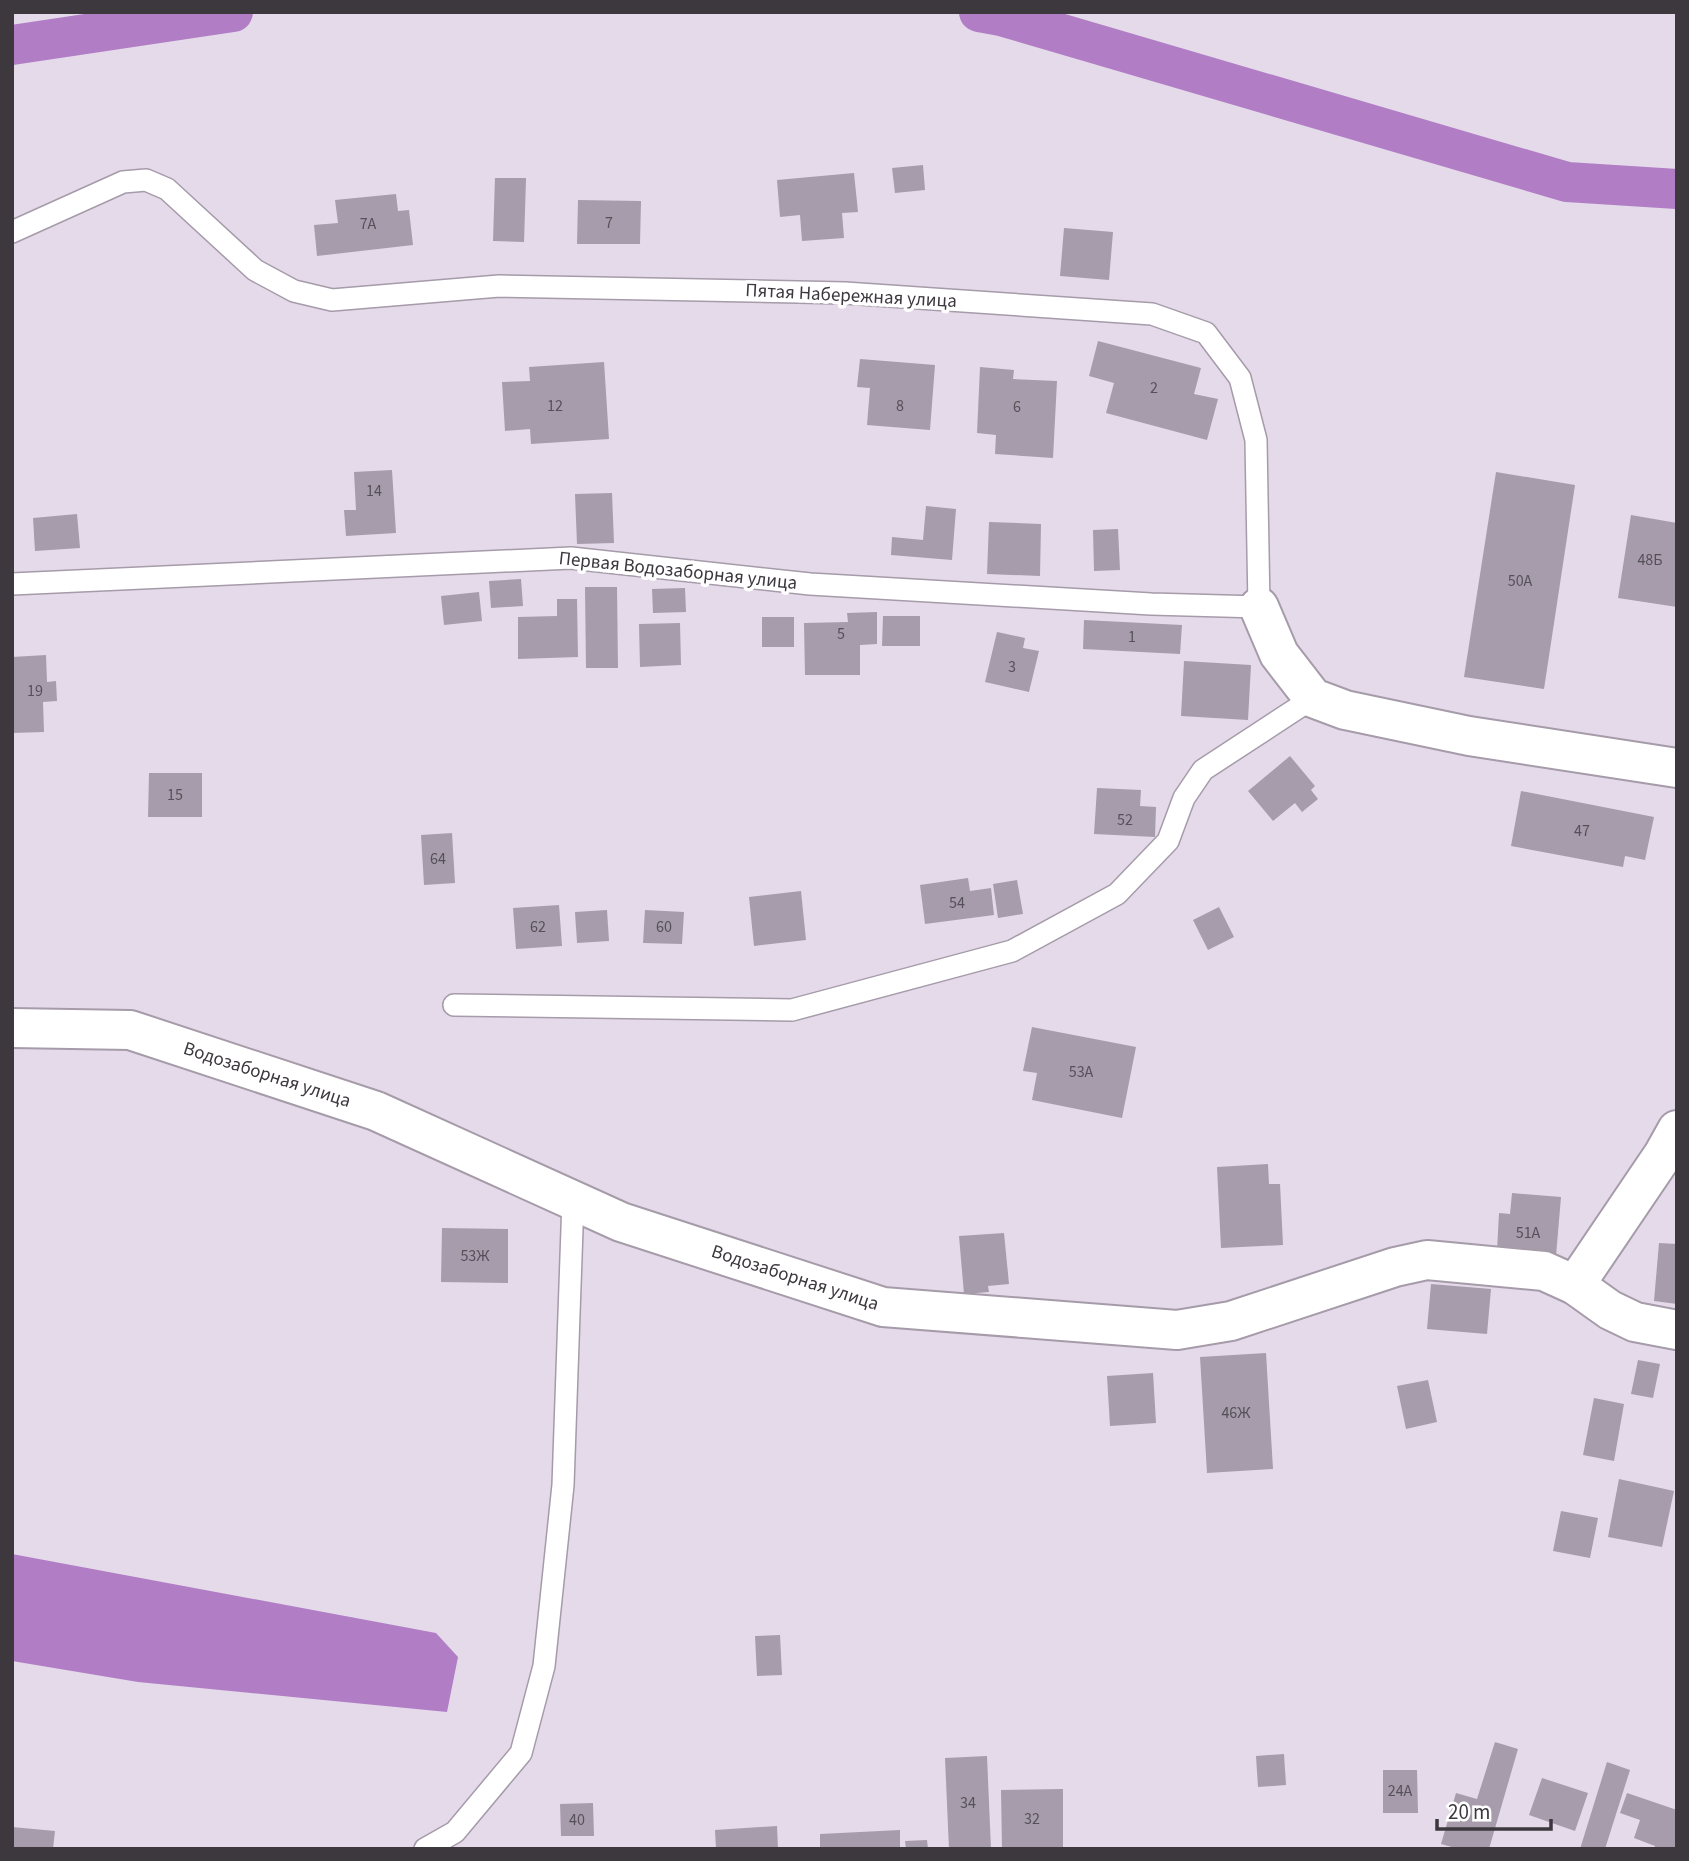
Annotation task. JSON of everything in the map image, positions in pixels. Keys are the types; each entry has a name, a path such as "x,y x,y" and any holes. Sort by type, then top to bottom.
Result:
{"street":[{"path":"1259,607 1279,654 1313,698 1345,710 1469,736 1677,768"},
{"name":"Водозаборная улица","path":"12,1028 130,1030 376,1111 621,1222 883,1307 1177,1330 1231,1321 1395,1267 1427,1260 1545,1271 1575,1285 1610,1310 1635,1322 1677,1330"},
{"path":"1575,1285 1677,1130"}],"lane":[{"name":"Пятая Набережная улица","path":"12,232 123,182 146,180 167,189 255,270 294,291 332,300 513,286 845,293 1152,314 1206,333 1240,378 1256,440 1259,607"},
{"name":"Первая Водозаборная улица","path":"12,584 571,558 810,584 1151,604 1259,607"},
{"path":"454,1005 792,1010 1012,951 1117,894 1168,841 1184,799 1203,770 1313,698"},
{"path":"425,1849 455,1832 522,1753 544,1666 563,1485 573,1200"}],"shaded area":[{"path":"12,1554 436,1633 458,1657 447,1712 138,1682 12,1661"}],"building":[{"path":"923,165 925,190 895,193 892,168"},
{"path":"854,173 858,212 842,213 844,238 802,241 800,215 780,217 777,180"},
{"path":"495,178 526,178 524,242 493,241"},
{"path":"396,194 398,211 409,210 413,245 317,256 314,225 338,223 335,200"},
{"path":"578,200 641,201 640,244 577,244"},
{"path":"1064,228 1113,232 1109,280 1060,276"},
{"path":"1098,341 1201,368 1194,394 1218,399 1207,440 1106,413 1114,383 1089,376"},
{"path":"860,359 935,365 930,430 867,425 870,388 857,387"},
{"path":"604,362 609,439 531,444 530,429 505,431 502,382 530,381 529,367"},
{"path":"980,367 1014,370 1013,379 1057,381 1053,458 995,454 996,435 977,433"},
{"path":"392,470 396,533 346,536 344,510 356,510 354,472"},
{"path":"1496,472 1575,485 1544,689 1464,677"},
{"path":"612,493 614,543 577,544 575,494"},
{"path":"926,506 956,509 952,560 891,555 892,537 923,540"},
{"path":"77,514 80,548 35,551 33,518"},
{"path":"1631,515 1677,523 1677,607 1618,598"},
{"path":"989,522 1041,524 1040,576 987,574"},
{"path":"1118,529 1120,570 1094,571 1093,530"},
{"path":"521,579 523,606 491,608 489,581"},
{"path":"585,587 617,587 618,668 586,668"},
{"path":"685,588 686,612 653,613 652,589"},
{"path":"479,592 482,621 444,625 441,596"},
{"path":"557,599 577,599 578,657 518,659 518,617 557,616"},
{"path":"877,612 877,644 860,645 860,675 805,675 804,623 848,622 847,613"},
{"path":"883,616 920,616 920,646 882,646"},
{"path":"762,617 794,617 794,647 762,647"},
{"path":"1084,620 1182,625 1180,654 1083,649"},
{"path":"680,623 681,665 640,667 639,624"},
{"path":"997,632 1025,638 1023,648 1039,651 1029,692 985,682"},
{"path":"46,655 47,682 56,681 57,701 43,702 44,732 12,733 12,657"},
{"path":"1184,661 1251,665 1248,720 1181,716"},
{"path":"1290,756 1315,786 1311,790 1318,799 1302,812 1295,803 1273,821 1248,791"},
{"path":"149,773 202,773 202,817 148,817"},
{"path":"1097,788 1141,790 1140,806 1156,807 1155,837 1094,834"},
{"path":"1521,791 1654,817 1645,860 1625,856 1623,867 1511,846"},
{"path":"452,833 455,883 424,885 421,835"},
{"path":"968,878 970,891 991,888 994,915 925,924 920,885"},
{"path":"1017,880 1023,914 998,918 993,884"},
{"path":"801,891 806,940 754,946 749,897"},
{"path":"559,905 562,946 516,949 513,908"},
{"path":"1219,907 1234,937 1208,950 1193,920"},
{"path":"607,910 609,941 577,943 575,912"},
{"path":"645,910 684,912 682,944 643,943"},
{"path":"1032,1027 1136,1047 1122,1118 1032,1100 1037,1073 1023,1071"},
{"path":"1268,1164 1269,1184 1280,1184 1283,1245 1221,1248 1217,1167"},
{"path":"1512,1193 1561,1197 1556,1256 1497,1251 1499,1213 1510,1214"},
{"path":"442,1228 508,1229 508,1283 441,1282"},
{"path":"1004,1233 1009,1284 988,1286 989,1292 964,1294 959,1236"},
{"path":"1659,1243 1677,1244 1677,1304 1654,1301"},
{"path":"1431,1284 1491,1289 1487,1334 1427,1329"},
{"path":"1266,1353 1273,1469 1207,1473 1200,1357"},
{"path":"1638,1360 1660,1364 1653,1398 1631,1394"},
{"path":"1153,1373 1156,1423 1110,1426 1107,1376"},
{"path":"1428,1380 1437,1422 1406,1429 1397,1386"},
{"path":"1594,1398 1624,1404 1614,1461 1583,1455"},
{"path":"1619,1479 1674,1491 1662,1547 1608,1537"},
{"path":"1561,1511 1598,1518 1590,1558 1553,1551"},
{"path":"780,1635 782,1675 757,1676 755,1636"},
{"path":"1495,1742 1518,1749 1489,1849 1459,1849 1441,1844 1456,1793 1477,1799"},
{"path":"1284,1754 1286,1785 1258,1787 1256,1756"},
{"path":"987,1756 991,1849 949,1849 945,1758"},
{"path":"1607,1762 1630,1770 1605,1849 1580,1849"},
{"path":"1383,1770 1417,1770 1418,1813 1383,1813"},
{"path":"1542,1778 1588,1793 1575,1831 1529,1815"},
{"path":"1063,1789 1063,1849 1002,1849 1001,1790"},
{"path":"1627,1793 1677,1810 1677,1849 1654,1849 1655,1846 1634,1838 1640,1820 1620,1813"},
{"path":"593,1803 594,1836 561,1836 560,1804"},
{"path":"777,1826 778,1849 716,1849 715,1830"},
{"path":"12,1827 55,1831 53,1849 12,1849"},
{"path":"900,1830 900,1849 820,1849 820,1834"},
{"path":"927,1840 928,1849 906,1849 905,1841"}],"waterway":[{"path":"12,45 233,12"},
{"path":"979,12 1001,16 1567,182 1677,189"}]}
